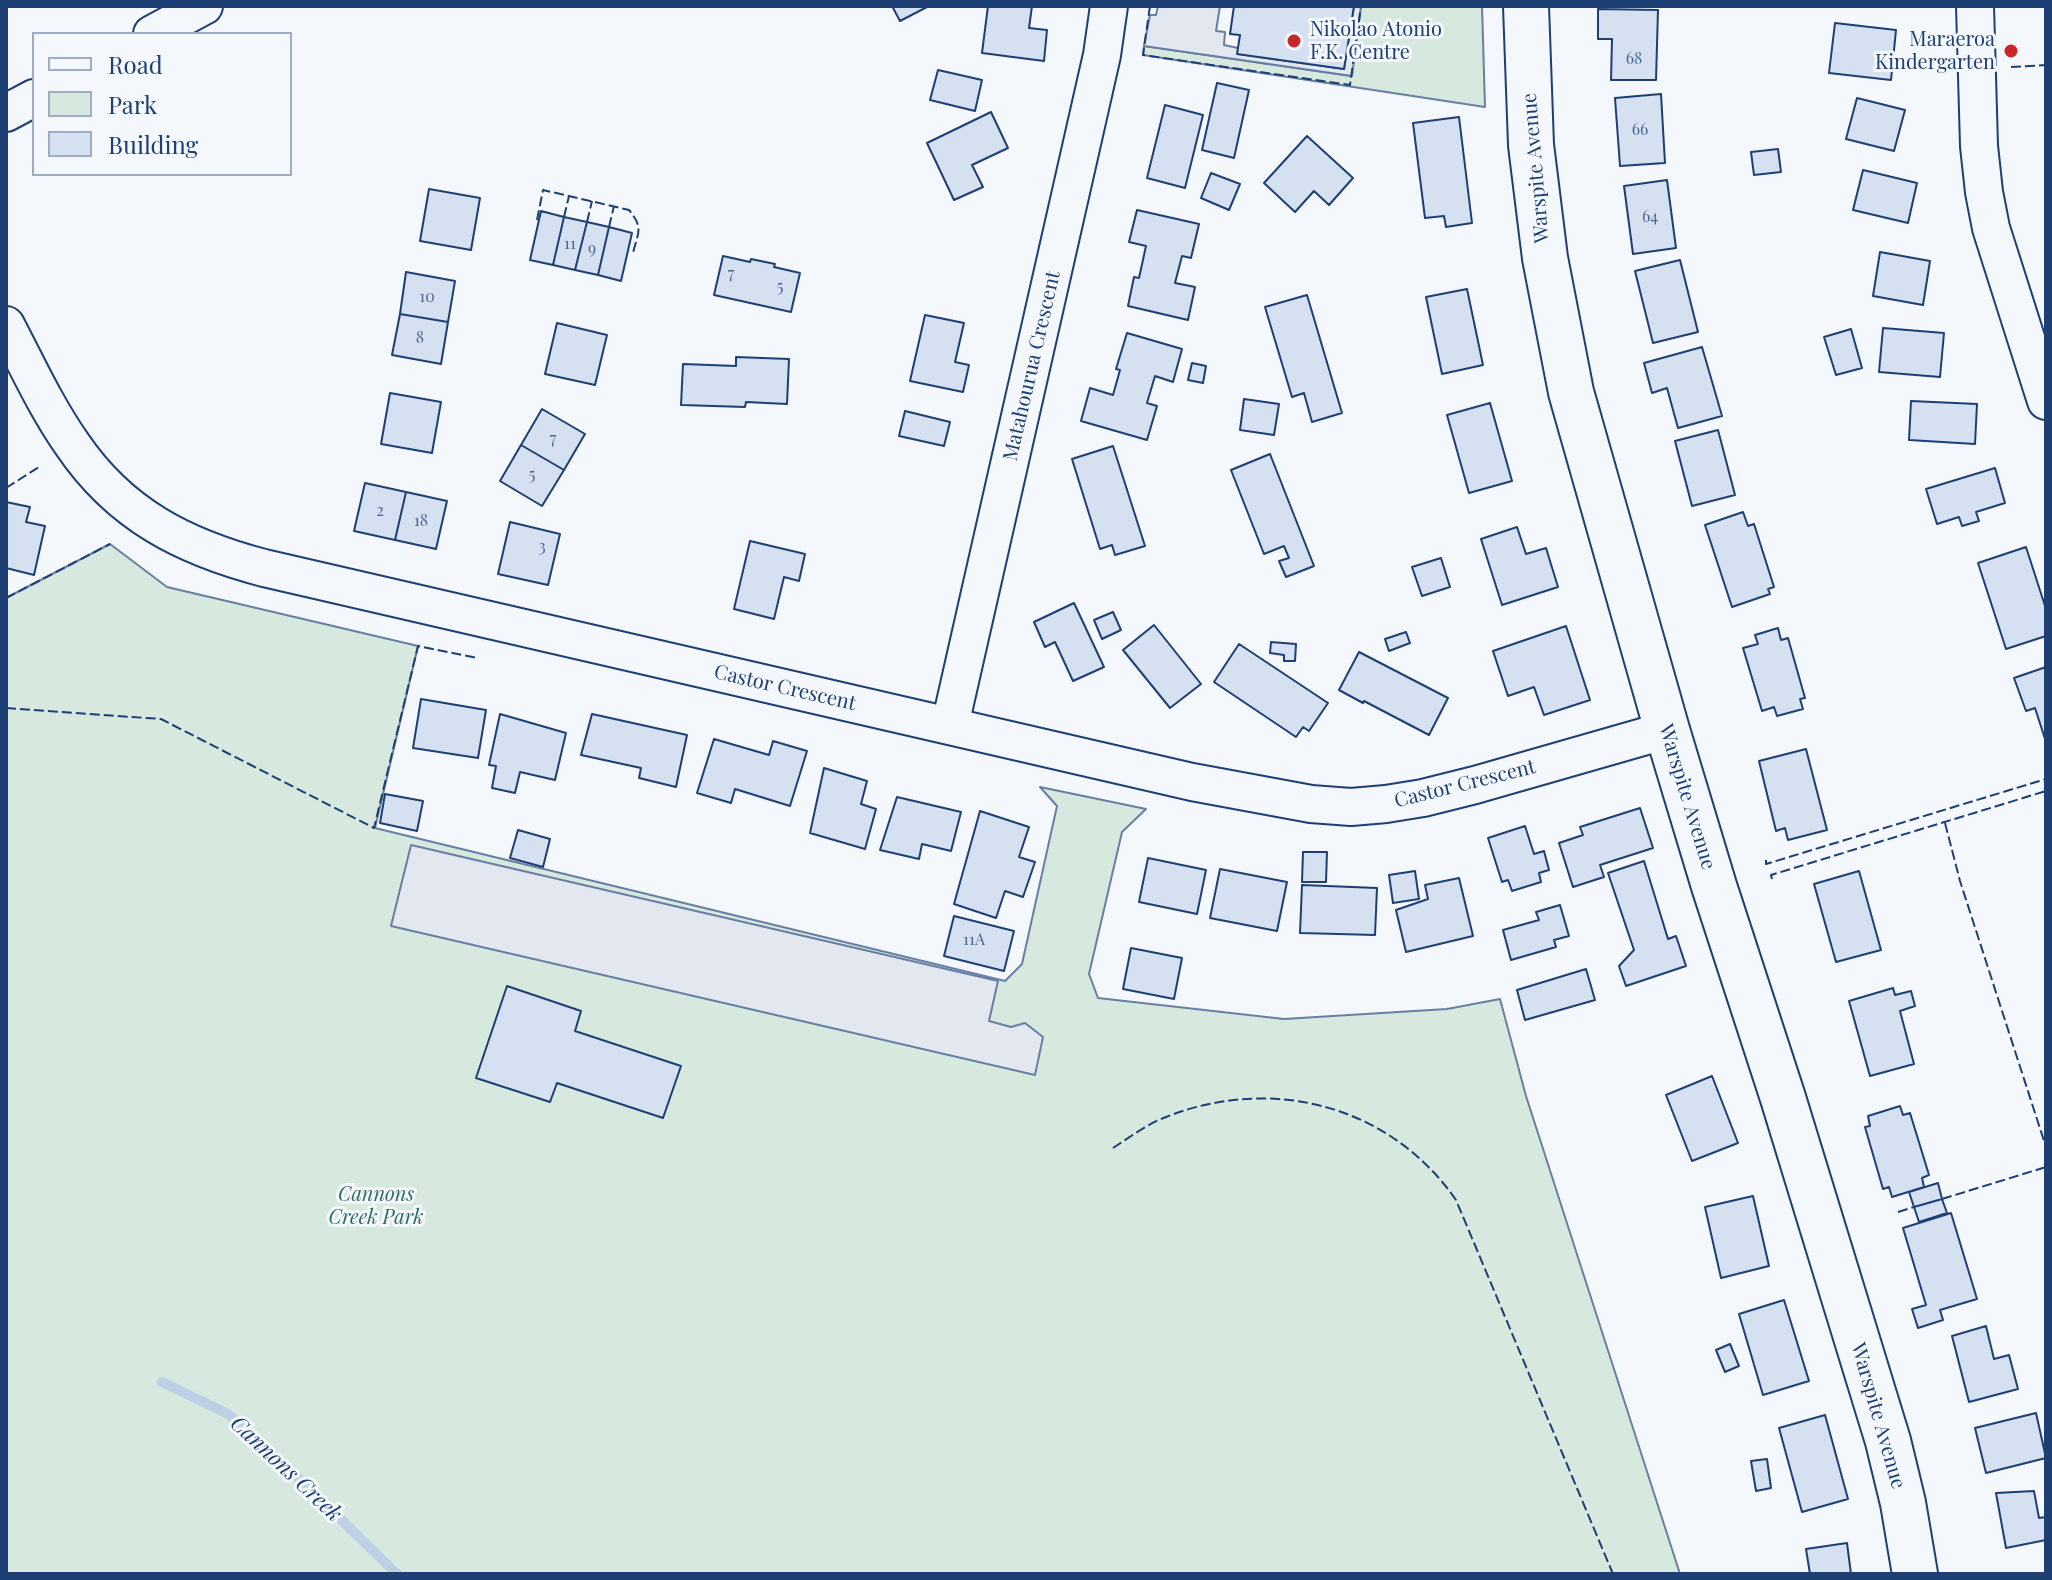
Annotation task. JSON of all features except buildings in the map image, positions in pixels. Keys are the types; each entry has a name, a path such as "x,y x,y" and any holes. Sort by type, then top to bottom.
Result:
{"main road":[{"name":"Warspite Avenue","path":"1526,6 1531,145 1545,258 1571,392 1714,886 1783,1098 1888,1441 1915,1574"}],"street":[{"path":"156,32 204,6"},
{"name":"Matahourua Crescent","path":"950,725 1102,55 1109,6"},
{"path":"1975,6 1979,146 1984,192 1991,228 2046,401"},
{"path":"6,113 32,99"},
{"name":"Castor Crescent","path":"6,325 43,397 73,446 106,485 146,520 190,544 224,558 277,571 1192,782 1311,804 1351,807 1423,798 1667,730"}],"green space":[{"path":"1361,6 1482,6 1485,107 1143,55 1144,46 1351,76"},
{"name":"Cannons Creek Park","path":"110,544 167,587 418,646 375,828 1005,981 1022,964 1057,806 1040,787 1146,809 1122,832 1089,974 1098,998 1284,1019 1447,1009 1500,999 1526,1096 1680,1574 6,1574 6,598"}],"shaded area":[{"path":"1158,6 1220,6 1216,31 1225,32 1224,45 1238,48 1238,54 1344,69 1354,6 1361,6 1352,76 1144,46 1150,15 1156,15"},
{"path":"411,845 998,981 989,1021 1011,1027 1025,1023 1043,1037 1035,1075 391,926"}],"waterway":[{"name":"Cannons Creek","path":"162,1382 228,1414 397,1574"}],"fence":[{"path":"1150,6 1143,55 1350,85 1361,6"},
{"path":"2011,67 2046,65"},
{"path":"537,220 543,190 629,210 638,226 633,253"},
{"path":"564,217 569,196"},
{"path":"587,222 592,201"},
{"path":"609,227 614,206"},
{"path":"6,488 39,467"},
{"path":"6,598 110,544"},
{"path":"6,708 161,719 374,828 418,646 477,658"},
{"path":"1766,860 1766,864 2046,779"},
{"path":"1772,879 1771,875 2046,791"},
{"path":"1945,823 1960,881 2046,1147"},
{"path":"1113,1148 1159,1120 1206,1105 1247,1099 1287,1100 1326,1107 1363,1121 1398,1141 1429,1167 1456,1200 1613,1574"},
{"path":"1942,1199 2046,1167"},
{"path":"1898,1212 1914,1207"}],"place":[{"name":"Nikolao Atonio F.K. Centre","path":"1294,41"},
{"name":"Maraeroa Kindergarten","path":"2011,51"}]}
